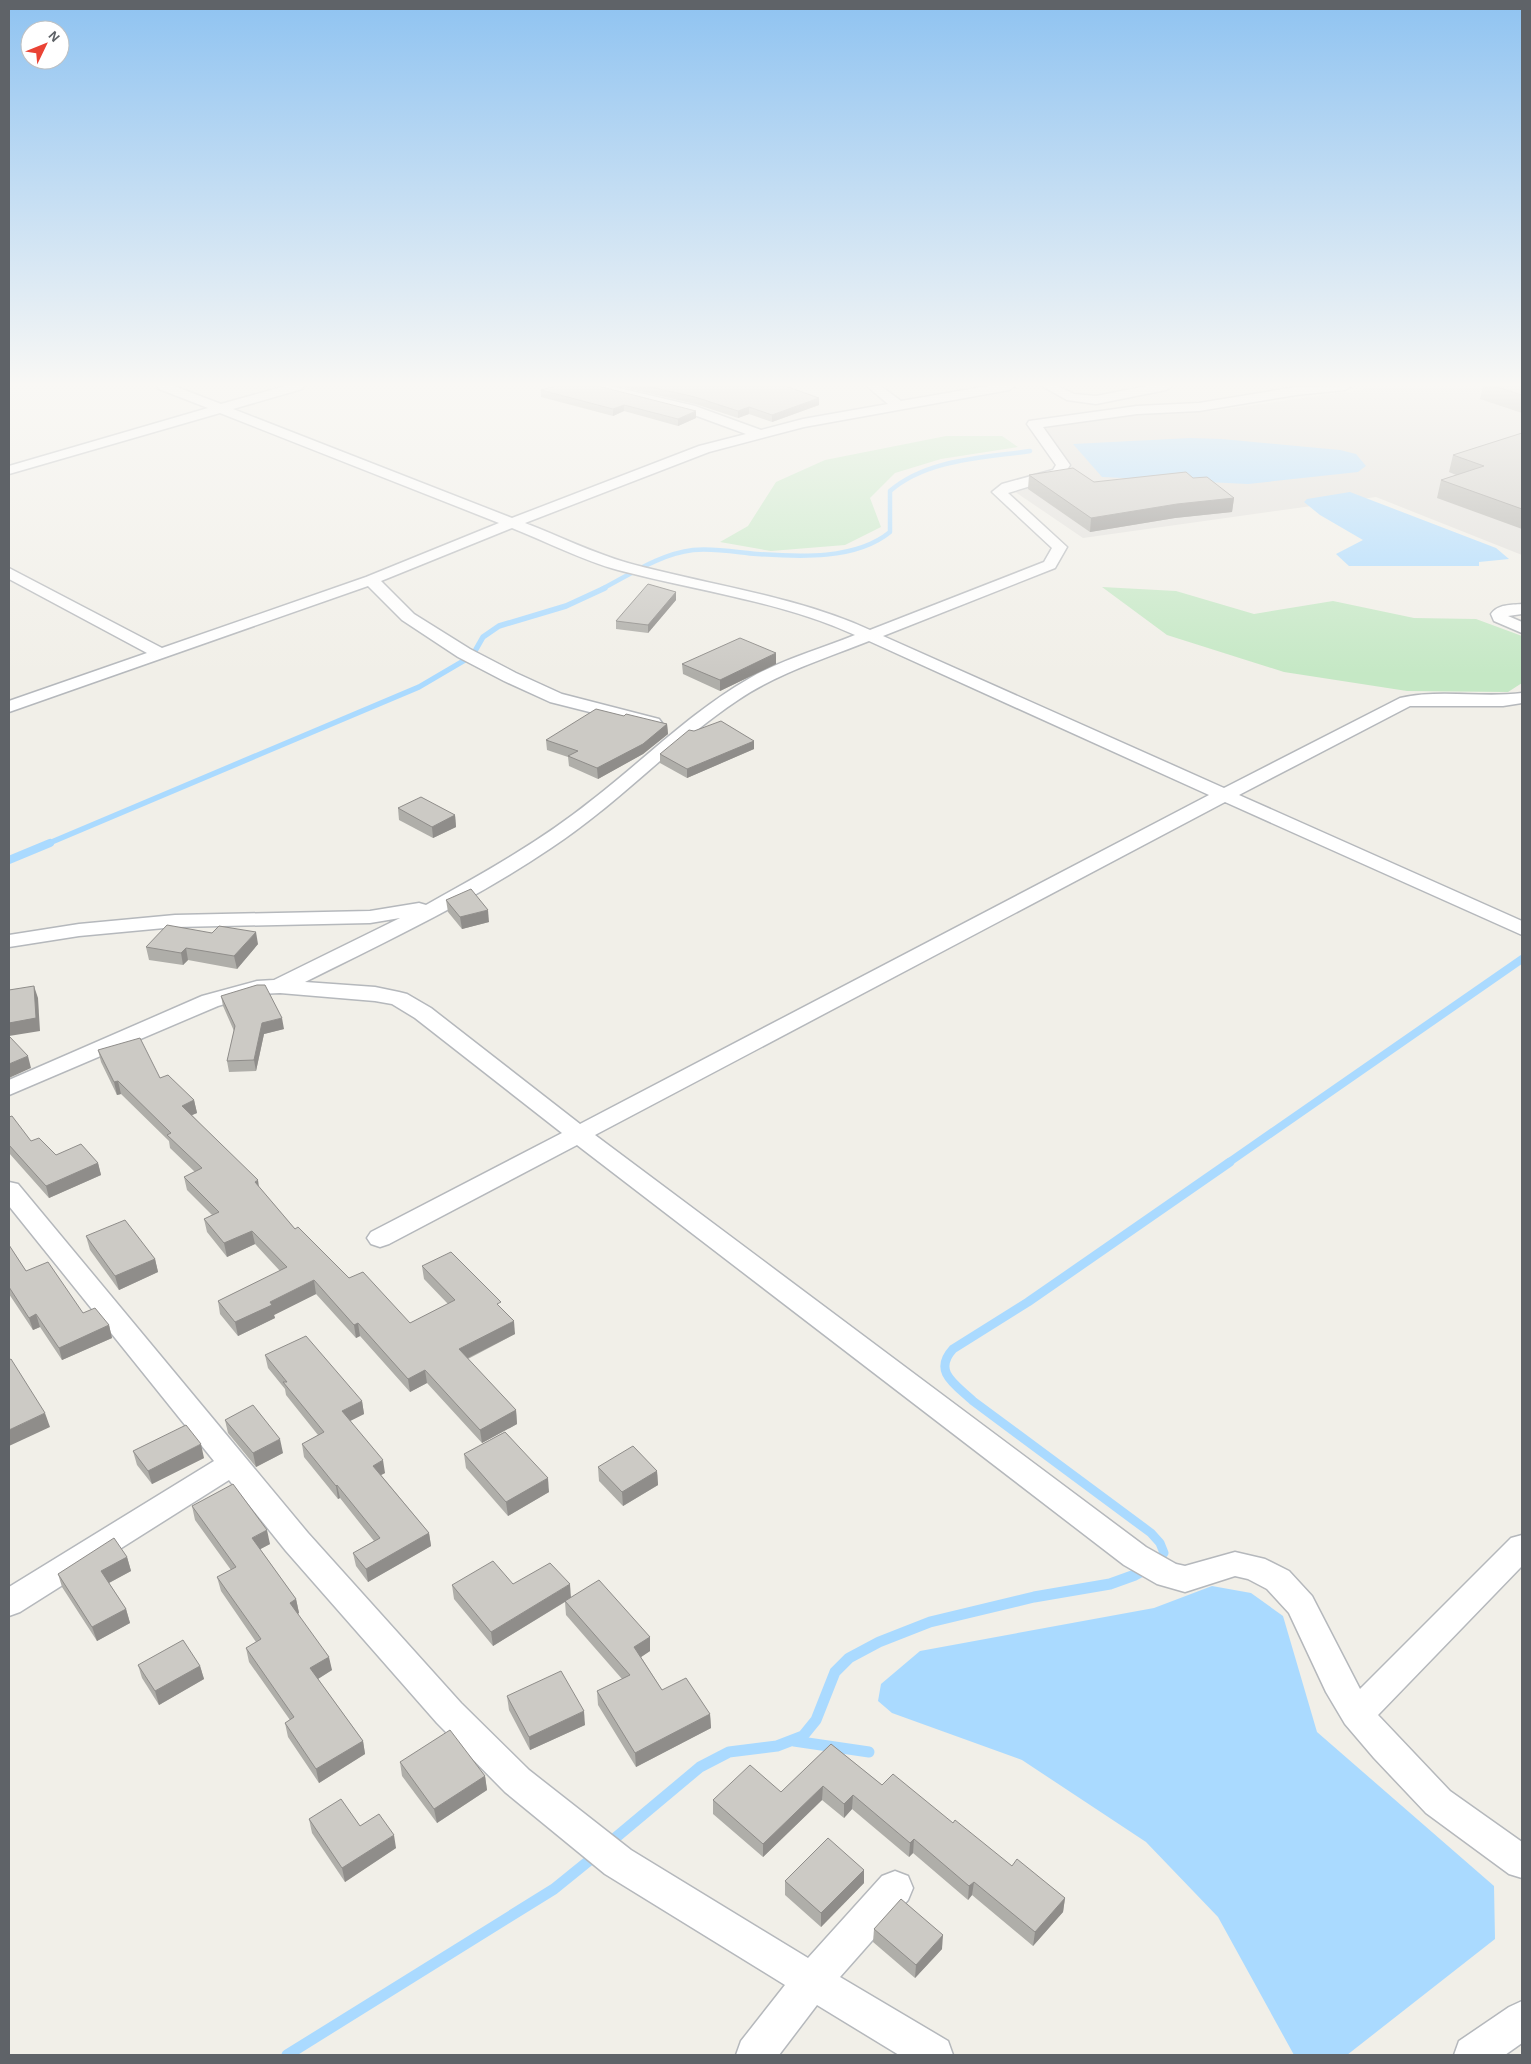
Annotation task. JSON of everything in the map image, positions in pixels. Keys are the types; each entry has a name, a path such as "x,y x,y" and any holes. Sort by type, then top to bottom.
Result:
{"street":[{"path":"406,482 621,566 786,606 844,624 1522,929"},
{"path":"9,707 371,580 618,482"},
{"path":"280,986 440,906 506,868 577,821 618,790 714,707 759,680 1050,565 1060,547 999,492 1007,487 1024,482"},
{"path":"9,574 160,654"},
{"path":"371,580 408,618 470,656 556,698 684,731"},
{"path":"1522,609 1507,610 1499,614 1500,618 1522,628"},
{"path":"380,1238 579,1135 1223,794 1406,702 1418,700 1503,701 1522,698"},
{"path":"9,942 79,930 175,921 370,917 440,906"},
{"path":"9,1088 210,1002 257,988 280,986 375,994 399,999 423,1013 579,1135 1135,1556 1168,1575 1184,1579 1235,1564 1254,1568 1278,1580 1301,1605 1338,1682 1357,1714 1386,1748 1438,1802 1522,1862"},
{"path":"9,1190 297,1542 449,1713 517,1781 618,1862 811,1982 934,2055"},
{"path":"9,1603 232,1464"},
{"path":"1357,1714 1522,1548"},
{"path":"755,2055 811,1982 895,1888"},
{"path":"1473,2055 1522,2020"}],"shaded area":[{"path":"1033,482 1522,482 1522,555 1376,497 1083,538 1011,489"}],"green space":[{"path":"776,482 886,482 870,498 881,527 845,545 771,551 720,542 748,526"},
{"path":"1102,587 1176,591 1254,614 1333,601 1414,618 1476,619 1522,636 1522,683 1508,692 1407,691 1284,672 1167,635"}],"water":[{"path":"1213,482 1263,482 1248,484"},
{"path":"1350,492 1496,548 1509,559 1479,562 1479,566 1349,566 1336,554 1363,540 1320,515 1304,502 1307,499"},
{"path":"1212,1586 1251,1593 1283,1616 1317,1732 1494,1886 1495,1939 1347,2055 1294,2055 1218,1917 1146,1842 1022,1760 892,1713 878,1701 881,1684 920,1651 1154,1608"}],"building":[{"path":"1040,482 1214,482 1234,498 1177,504 1091,518"},
{"path":"1447,482 1522,482 1522,509"},
{"path":"648,584 676,592 648,625 616,621"},
{"path":"740,638 776,653 720,680 682,664"},
{"path":"596,709 667,724 643,744 597,768 568,756 578,751 546,740"},
{"path":"721,721 754,741 687,769 660,754 689,730 694,731"},
{"path":"421,797 455,815 432,827 398,808"},
{"path":"471,889 488,910 460,917 446,900"},
{"path":"167,925 212,933 219,926 256,932 234,956 186,948 181,953 146,947"},
{"path":"257,985 265,985 282,1018 262,1023 254,1060 227,1061 235,1026 221,996"},
{"path":"34,986 36,1018 9,1023 9,990"},
{"path":"9,1036 28,1056 9,1064"},
{"path":"140,1038 160,1078 168,1075 194,1100 182,1106 258,1180 255,1182 295,1229 298,1227 349,1278 363,1272 410,1323 455,1300 422,1266 451,1252 501,1302 497,1304 514,1321 459,1349 516,1410 480,1430 425,1370 408,1379 358,1323 354,1325 314,1280 270,1302 272,1305 235,1322 218,1301 287,1267 252,1231 224,1243 204,1219 219,1212 184,1177 202,1168 167,1135 171,1133 118,1081 114,1082 98,1050"},
{"path":"12,1116 31,1141 39,1138 56,1155 81,1144 98,1163 46,1186 9,1145 9,1117"},
{"path":"125,1220 155,1259 115,1276 86,1236"},
{"path":"9,1245 26,1271 48,1262 83,1313 95,1308 109,1325 59,1348 36,1314 29,1318 9,1287"},
{"path":"306,1336 362,1401 342,1411 383,1460 373,1466 429,1533 366,1569 353,1553 380,1538 302,1444 324,1432 283,1382 287,1382 265,1355"},
{"path":"11,1359 45,1413 9,1430 9,1360"},
{"path":"253,1405 280,1439 253,1453 225,1420"},
{"path":"186,1425 201,1444 148,1471 133,1451"},
{"path":"505,1432 548,1478 506,1502 464,1454"},
{"path":"633,1446 657,1471 622,1492 598,1467"},
{"path":"233,1484 267,1530 252,1538 296,1599 290,1603 329,1657 310,1668 363,1741 316,1769 285,1723 294,1717 246,1648 261,1639 217,1577 236,1567 192,1506"},
{"path":"114,1538 127,1557 101,1571 126,1609 92,1627 58,1574"},
{"path":"493,1561 513,1584 550,1563 570,1584 491,1632 452,1585"},
{"path":"599,1580 650,1637 634,1647 662,1690 686,1678 710,1714 635,1753 597,1691 630,1675 565,1601"},
{"path":"183,1640 200,1666 155,1691 138,1665"},
{"path":"561,1671 584,1711 529,1737 507,1696"},
{"path":"450,1730 485,1776 434,1809 400,1762"},
{"path":"831,1744 882,1785 893,1774 953,1823 955,1820 1012,1866 1017,1859 1065,1898 1035,1932 974,1882 969,1886 914,1839 910,1843 853,1795 844,1804 823,1786 763,1844 713,1800 750,1765 781,1792"},
{"path":"341,1799 360,1826 379,1814 394,1835 342,1868 309,1819"},
{"path":"828,1838 864,1870 821,1913 785,1881"},
{"path":"901,1899 943,1935 916,1965 874,1929"}],"waterway":[{"path":"602,589 657,560 693,550 809,556 826,555 861,548 890,532 890,491 902,482"},
{"path":"47,844 419,687 465,660 475,651 483,637 499,626 566,606 605,588"},
{"path":"9,860 50,843"},
{"path":"1228,1163 1522,959"},
{"path":"1156,1563 1164,1553 1160,1543 1151,1533 973,1401 949,1378 945,1365 947,1357 953,1349 1028,1302 1230,1162"},
{"path":"608,1844 700,1767 729,1752 777,1746 803,1736 816,1720 835,1672 849,1658 879,1642 930,1622 1034,1597 1110,1584 1146,1569"},
{"path":"794,1741 869,1752"},
{"path":"287,2055 554,1889 596,1855"}]}
